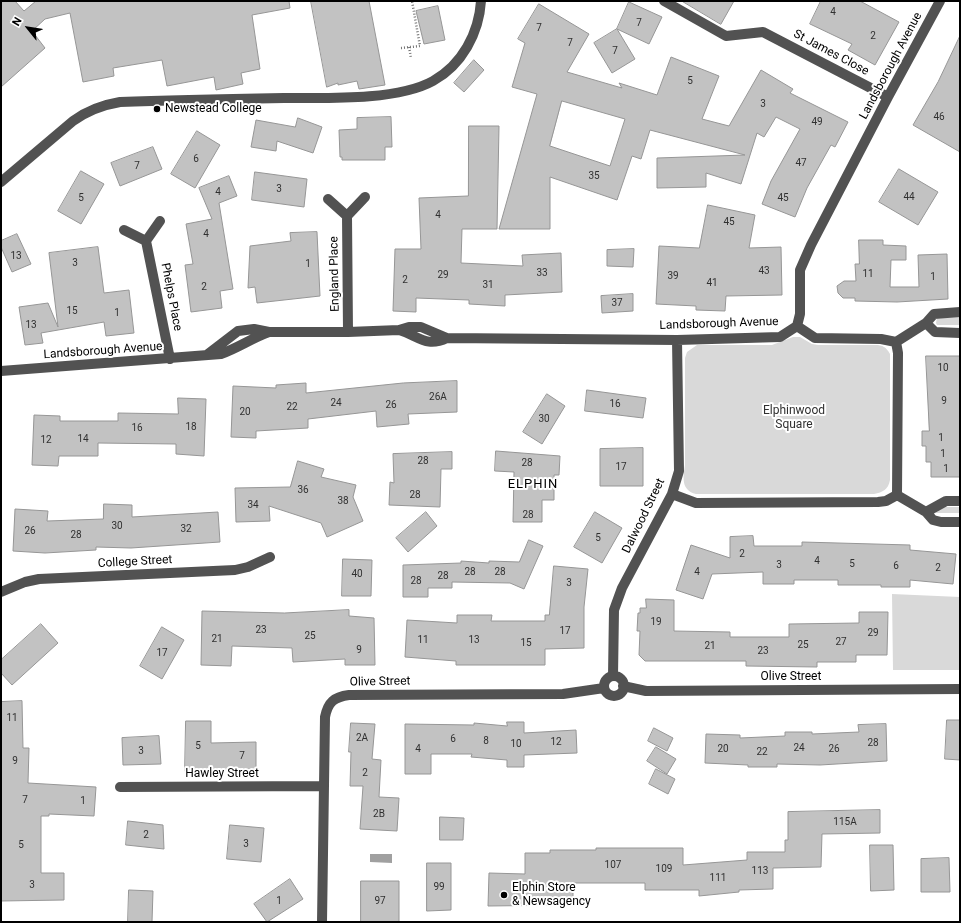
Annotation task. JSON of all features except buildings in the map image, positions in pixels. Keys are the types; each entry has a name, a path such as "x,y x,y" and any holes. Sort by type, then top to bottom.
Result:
{"street":[{"path":"1,182 73,121 84,113 102,105 120,102 347,98 411,89 426,84 449,70 466,50 480,16 481,1"},
{"name":"St James Close","path":"664,1 726,36 763,32 888,97"},
{"name":"Landsborough Avenue","path":"1,371 221,354 232,350 254,337 269,332 348,332 400,330 425,342 436,343 447,338 677,340 780,337 797,326 800,314 800,270 888,97 940,1"},
{"path":"328,199 347,216 365,197"},
{"name":"England Place","path":"347,216 348,332"},
{"path":"124,230 146,241 160,221"},
{"name":"Phelps Place","path":"146,241 170,359"},
{"path":"797,326 815,338 881,339 896,342 926,324 934,314 960,312"},
{"path":"926,324 935,332 960,333"},
{"name":"Dalwood Street","path":"613,676 614,610 622,588 672,494 679,471 677,340"},
{"path":"896,342 898,361 897,495"},
{"path":"672,494 696,503 878,502 886,501 897,495"},
{"path":"897,495 926,512 933,520 941,522 960,522"},
{"path":"926,512 946,501 960,501"},
{"name":"College Street","path":"1,592 25,582 39,579 235,570 248,567 270,557"},
{"path":"613,676 622,680 623,686 621,692 616,695 607,693 604,688 606,680 613,676"},
{"name":"Olive Street","path":"623,686 646,691 960,689"},
{"name":"Olive Street","path":"322,922 325,717 327,707 332,700 338,696 563,694 604,688"},
{"name":"Hawley Street","path":"120,787 324,786"}],"path":[{"path":"400,48 420,46 412,1"},
{"path":"409,47 411,58"}],"green space":[{"path":"937,317 960,317 960,325 937,325"},
{"name":"Elphinwood Square","path":"793,337 800,337 812,344 818,345 880,345 886,348 889,352 890,480 888,486 882,491 874,494 696,494 688,490 684,483 685,358 687,352 697,345 772,345"},
{"path":"940,507 960,507 960,513 936,513 935,512"},
{"path":"892,594 960,597 960,670 893,670"}],"shaded area":[{"path":"370,854 392,854 392,863 370,862"}],"place":[{"name":"Newstead College","path":"157,109"},
{"name":"Elphin Store & Newsagency","path":"504,895"}],"district":[{"name":"ELPHIN","path":"533,485"}]}
